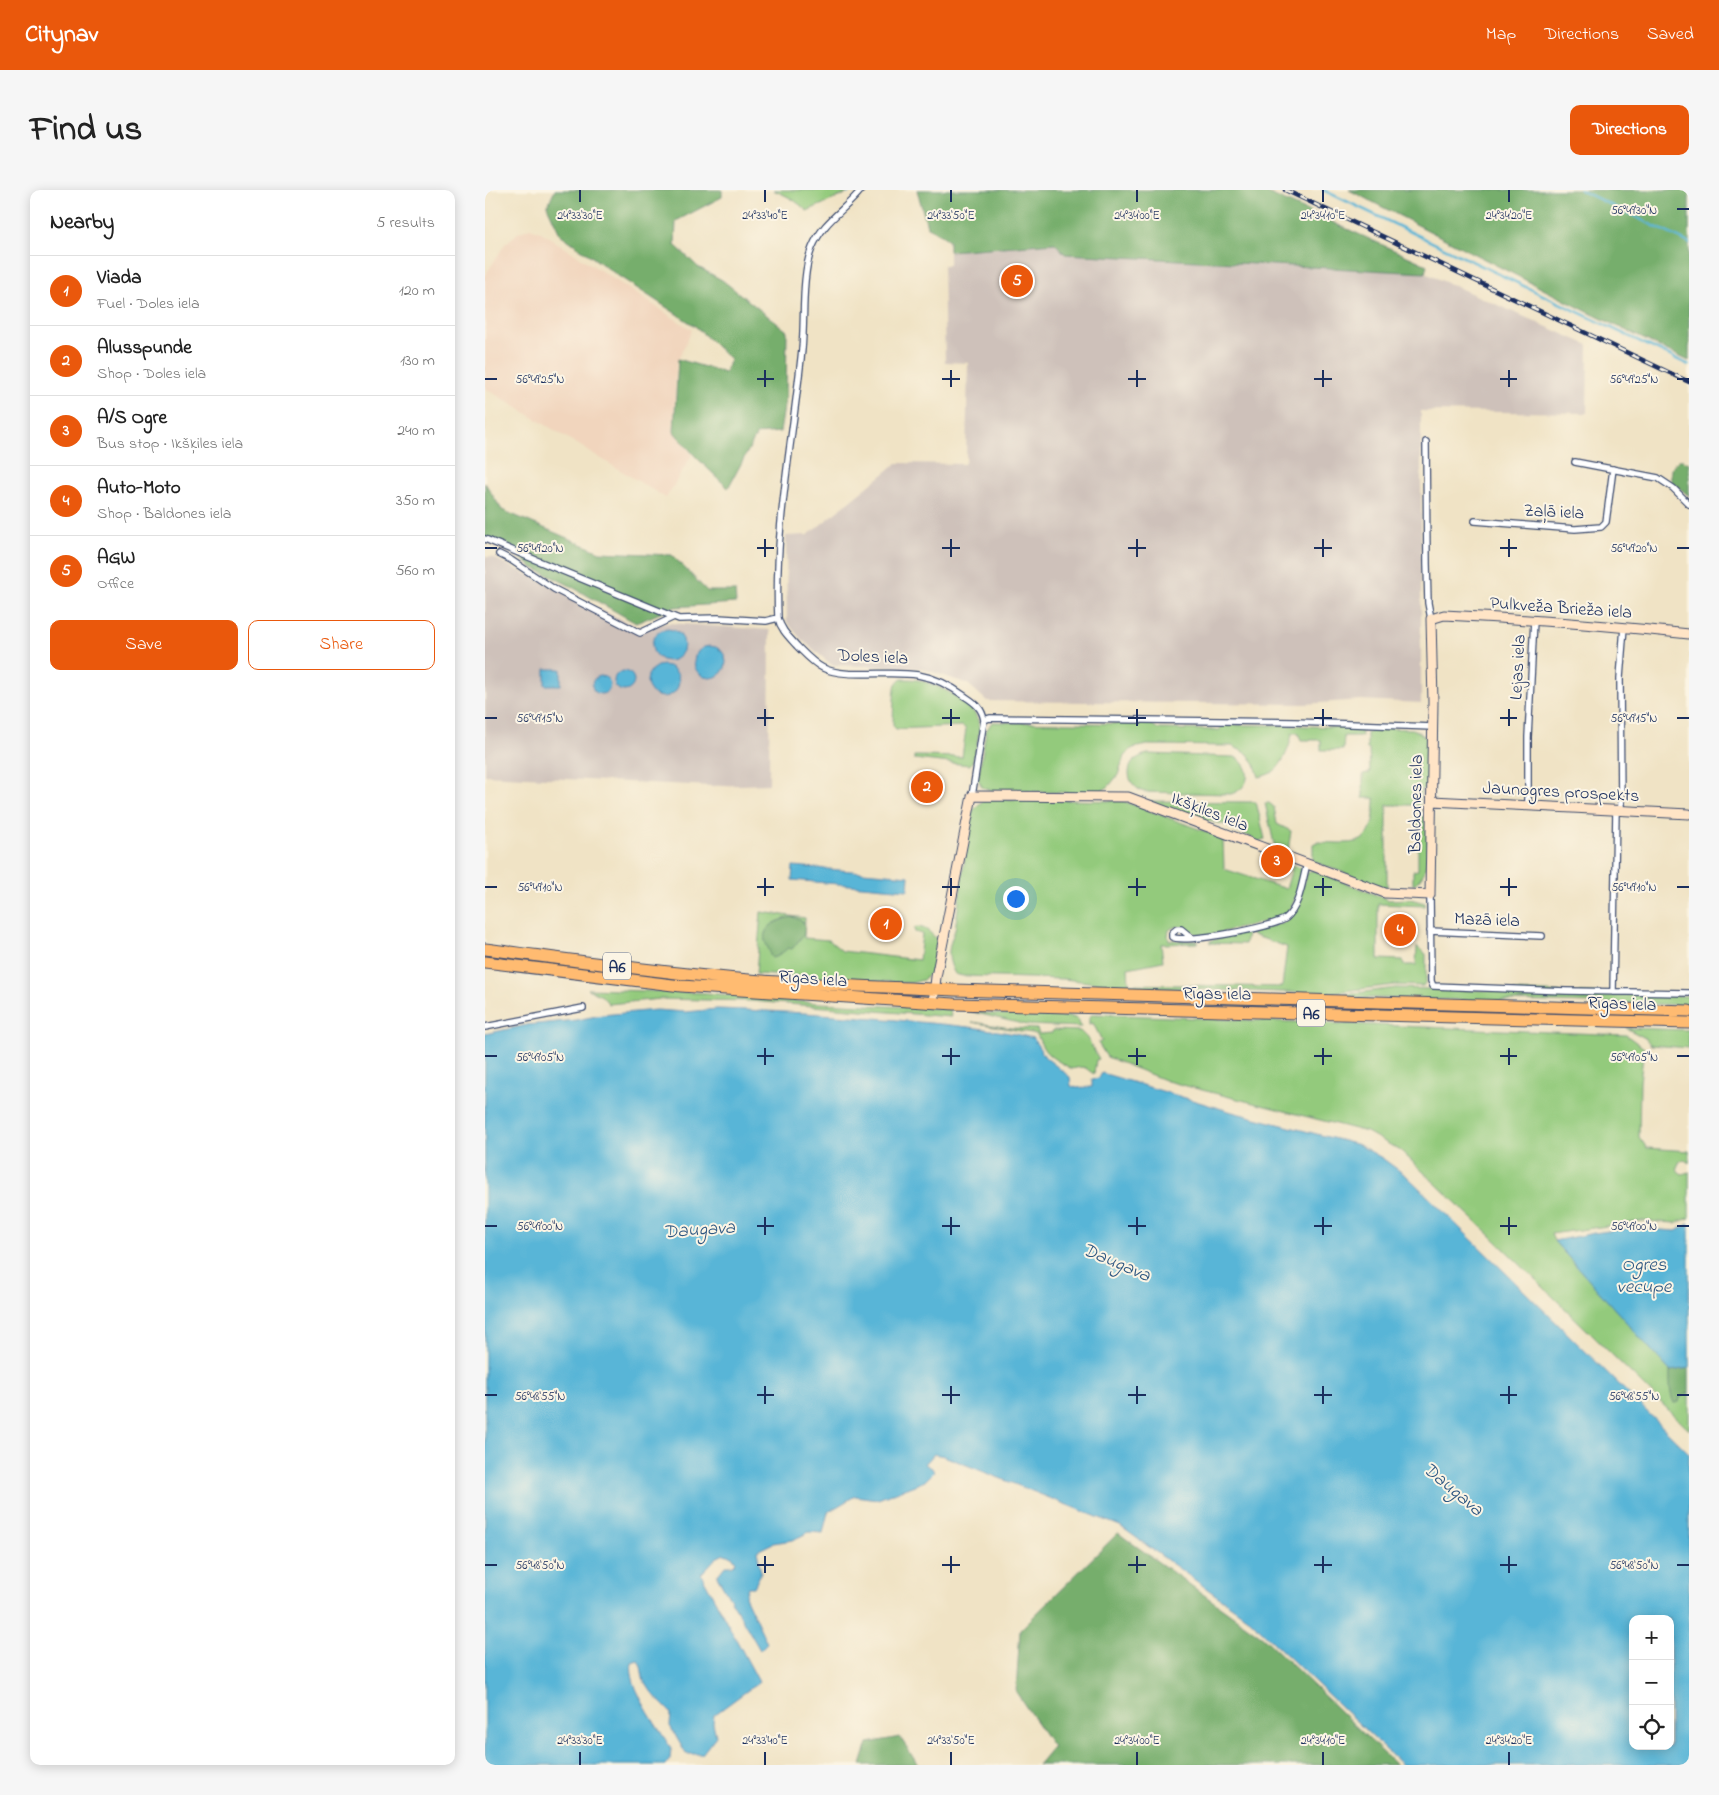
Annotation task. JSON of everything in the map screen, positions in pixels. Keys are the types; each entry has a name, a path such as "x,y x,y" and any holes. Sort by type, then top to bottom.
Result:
{"highway":[{"name":"Rīgas iela","path":"485,949 749,980 935,989 1689,1011"},
{"name":"Rīgas iela","path":"485,962 662,984 745,992 933,1003 1689,1023"}],"street":[{"path":"485,539 679,619 718,618 766,621 778,618 777,571 779,545 802,351 808,260 822,228 861,190"},
{"name":"Baldones iela","path":"1426,442 1427,564 1428,603 1431,619 1433,727 1430,894 1433,986 1613,992"},
{"path":"1575,462 1658,478 1673,488 1689,504"},
{"name":"Zaļā iela","path":"1475,521 1575,529 1601,527 1606,522 1613,469"},
{"path":"499,554 554,589 640,633 674,617"},
{"name":"Pulkveža Brieža iela","path":"1431,619 1444,615 1535,620 1689,634"},
{"name":"Doles iela","path":"778,618 780,627 809,658 824,668 841,672 907,674 928,677 939,681 969,699 978,706 984,720"},
{"name":"Lejas iela","path":"1528,805 1528,737 1535,620"},
{"path":"1613,992 1620,678 1623,627"},
{"path":"933,1003 972,796 984,720 991,718 1295,722 1433,727"},
{"name":"Ikšķiles iela","path":"972,796 1128,798 1385,894 1430,894"},
{"name":"Jaunogres prospekts","path":"1432,801 1689,814"},
{"path":"1192,938 1218,935 1284,920 1296,904 1307,864"},
{"name":"Mazā iela","path":"1430,931 1542,936"},
{"name":"Rīgas iela","path":"1613,992 1689,993"},
{"path":"485,1026 583,1008"}],"shaded area":[{"path":"530,228 541,232 692,330 676,364 673,431 692,455 666,498 485,388 485,276 505,244 518,233"},
{"path":"1055,243 1065,254 1425,273 1588,345 1587,413 1421,411 1421,703 1361,700 1305,704 987,701 968,684 922,668 832,665 802,640 787,622 786,536 808,535 897,463 964,464 966,460 968,363 945,362 943,265 949,265 949,251"},
{"path":"485,557 491,557 637,627 669,623 770,630 769,784 711,786 485,775"}],"green space":[{"path":"555,190 722,190 722,197 676,221 675,245 698,267 722,280 787,331 786,395 780,432 757,434 728,488 696,457 674,432 678,359 725,373 730,359 695,326 620,277 560,234 547,206"},
{"path":"773,190 848,190 848,193 807,211 791,199"},
{"path":"917,190 1261,190 1427,265 1425,273 1065,254 1055,243 949,251 949,240 927,226"},
{"path":"1349,190 1689,190 1689,361 1586,311"},
{"path":"1680,459 1689,464 1689,496 1671,481 1671,468"},
{"path":"485,483 502,510 600,552 672,555 707,591 735,591 736,603 675,607 636,623 565,583 531,567 504,542 485,538"},
{"path":"902,679 926,682 945,690 971,709 979,724 977,744 972,763 969,765 914,759 914,756 962,757 966,729 962,726 896,729 893,726 895,691 896,684"},
{"path":"992,722 1151,724 1158,729 1220,730 1221,725 1280,725 1358,728 1362,736 1344,736 1343,750 1321,750 1321,740 1301,740 1298,733 1292,733 1288,749 1279,766 1271,773 1259,777 1255,765 1248,754 1232,746 1147,745 1133,748 1124,756 1118,775 1108,787 1097,793 993,791 982,787 978,779 986,731"},
{"path":"1373,728 1413,729 1429,739 1428,786 1421,790 1419,805 1387,805 1387,889 1313,861 1313,844 1317,842 1344,843 1362,840 1372,826 1375,798 1363,798 1363,774 1370,773 1367,733"},
{"path":"1148,754 1235,757 1245,766 1247,772 1246,782 1238,791 1231,794 1144,792 1132,783 1129,771 1135,760 1140,756"},
{"path":"988,799 1123,801 1223,838 1224,869 1286,889 1293,865 1301,868 1302,872 1293,903 1281,918 1210,935 1197,934 1180,927 1173,928 1169,930 1169,940 1198,941 1198,943 1161,944 1163,961 1128,968 1129,984 1282,987 1287,947 1247,933 1245,944 1210,943 1210,941 1237,933 1267,928 1286,921 1296,909 1307,873 1313,870 1389,900 1410,899 1425,903 1425,906 1378,904 1378,959 1403,960 1404,965 1416,965 1417,947 1426,954 1426,981 1423,986 1394,985 1327,993 1130,987 1064,979 963,976 955,974 950,962 949,952 955,930 971,813 981,802"},
{"path":"1149,801 1256,802 1265,839 1260,842 1228,825 1199,819"},
{"path":"1265,803 1269,803 1274,807 1277,824 1291,831 1288,851 1281,850 1274,844"},
{"path":"1427,815 1427,863 1420,879 1413,885 1413,871 1418,870 1418,816"},
{"path":"761,912 805,918 804,938 829,940 842,951 919,960 922,934 915,932 914,929 916,927 923,928 937,940 931,972 923,980 911,983 756,974"},
{"path":"793,917 805,924 804,934 792,949 788,948 772,958 765,941 766,931 773,924"},
{"path":"1396,988 1689,996 1689,1005 1326,997"},
{"path":"588,989 706,993 818,1003 950,1009 951,1017 750,1001 660,999 609,1004 602,996"},
{"path":"968,1011 1072,1017 1077,1019 1081,1027 1027,1025"},
{"path":"1094,1014 1626,1035 1644,1048 1640,1082 1639,1137 1647,1148 1689,1151 1689,1163 1685,1160 1680,1161 1677,1167 1678,1171 1682,1174 1689,1172 1689,1218 1676,1223 1642,1221 1551,1234 1554,1241 1670,1371 1674,1403 1679,1402 1680,1397 1689,1393 1689,1430 1490,1235 1401,1151 1367,1132 1167,1081 1107,1057 1098,1043 1102,1041 1093,1023 1089,1024 1089,1017"},
{"path":"972,1022 1011,1028 1037,1029 1039,1034 1052,1033 1053,1030 1080,1031 1087,1038 1099,1059 1096,1060 1094,1074 1083,1067 1072,1069 1054,1059 1046,1052 1037,1034"},
{"path":"1626,1028 1689,1030 1689,1048 1651,1045 1645,1038"},
{"path":"1689,1368 1689,1393 1680,1397 1679,1402 1674,1403 1670,1371"},
{"path":"1118,1533 1264,1638 1396,1765 1038,1765 1053,1747 1016,1692 1020,1630"},
{"path":"900,1737 918,1765 861,1765 868,1743"}],"water":[{"path":"668,629 674,630 679,634 683,639 683,651 679,656 674,660 668,661 662,660 657,656 653,651 652,645 653,639 657,634 662,630"},
{"path":"710,646 716,647 721,651 725,656 725,668 721,673 716,677 710,678 704,677 699,673 695,668 694,662 695,656 699,651 704,647"},
{"path":"663,665 669,666 674,670 678,675 678,687 674,692 669,696 663,697 657,696 652,692 648,687 647,681 648,675 652,670 657,666"},
{"path":"545,669 561,669 561,685 545,685"},
{"path":"624,671 631,674 634,681 631,688 624,691 617,688 614,681 617,674"},
{"path":"601,676 607,679 610,685 607,691 601,694 595,691 592,685 595,679"},
{"path":"793,866 909,876 908,890 792,880"},
{"name":"Daugava","path":"717,1009 860,1017 971,1027 1033,1038 1045,1057 1070,1077 1071,1086 1077,1088 1092,1087 1092,1079 1099,1078 1102,1073 1232,1112 1359,1145 1382,1158 1408,1177 1689,1453 1689,1765 1402,1765 1249,1619 1120,1526 944,1456 934,1454 925,1464 932,1468 934,1472 925,1481 878,1499 855,1496 828,1512 823,1533 809,1532 793,1540 773,1543 757,1551 761,1573 754,1587 748,1587 745,1596 767,1643 760,1650 717,1576 725,1566 732,1566 736,1562 732,1556 724,1554 716,1558 701,1574 759,1682 714,1715 713,1723 716,1736 702,1754 686,1754 670,1726 671,1713 656,1698 644,1681 638,1661 632,1663 634,1683 645,1706 671,1748 670,1759 666,1765 485,1765 485,1034 527,1025 656,1010 686,1012"},
{"name":"Ogres vecupe","path":"1689,1224 1689,1368 1670,1371 1554,1241 1631,1228 1676,1231"}],"waterway":[{"path":"1323,190 1689,365"},
{"path":"1580,190 1689,243"}],"railway":[{"path":"1285,190 1689,382"}],"place":[{"name":"AGW","path":"1017,281"},
{"name":"Alusspunde","path":"927,787"},
{"name":"A/S Ogre","path":"1277,861"},
{"name":"Viada","path":"886,924"},
{"name":"Auto-Moto","path":"1400,930"}]}
